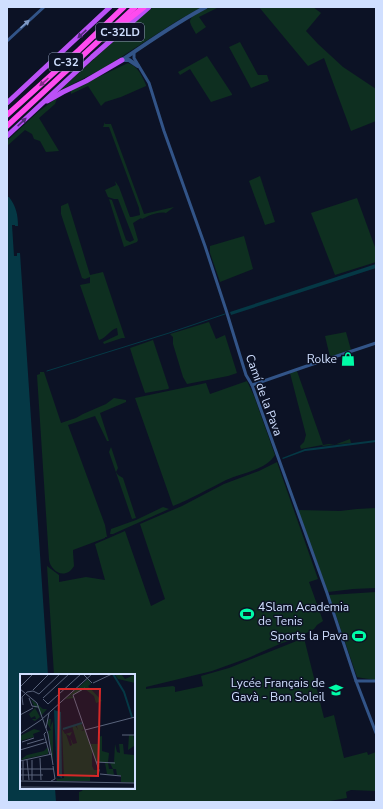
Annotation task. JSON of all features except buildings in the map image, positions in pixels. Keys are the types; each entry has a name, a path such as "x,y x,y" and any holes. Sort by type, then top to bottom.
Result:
{"highway":[{"path":"7,103 110,7"},
{"name":"C-32","path":"7,116 124,7"},
{"name":"C-32","path":"7,126 135,7"},
{"path":"78,59 144,7"},
{"name":"C-32LD","path":"7,136 148,7"},
{"path":"38,107 62,92 86,81 122,60"}],"street":[{"path":"7,41 44,7"},
{"path":"122,60 206,7"},
{"name":"Camí de la Pava","path":"135,51 133,56 149,83 164,131 205,246 246,375 252,385 307,537 356,681 376,733"},
{"path":"122,60 129,60 137,64"},
{"path":"252,385 376,344"},
{"path":"356,681 376,681"}],"green space":[{"path":"151,7 202,7 177,21 104,68 59,91"},
{"path":"211,7 219,7 199,17 206,27 196,34 190,24 192,17"},
{"path":"259,7 313,7 321,13 306,31 343,67 376,89 376,121 351,131 324,58 308,66"},
{"path":"240,42 258,75 267,75 269,81 251,88 229,47"},
{"path":"207,56 232,95 211,102 190,69 180,75 178,72"},
{"path":"128,63 137,69 146,86 105,102 101,106 88,86 71,94 71,90"},
{"path":"57,98 55,104 39,118 59,151 46,152 40,141 34,139 32,134 25,130 7,146 7,141 38,112"},
{"path":"105,122 105,124 111,124 144,214 174,207 166,213 153,214 142,219 141,218 133,223 138,240 137,242 124,247 109,199 112,200 126,240 130,242 134,240 118,199 108,197 105,190 116,185 115,181 119,187 130,217 140,215 139,208 109,127 103,127"},
{"path":"260,176 275,222 265,225 249,181"},
{"path":"357,198 376,250 376,262 335,275 311,213"},
{"path":"68,203 90,275 103,272 125,338 104,344 103,342 118,335 117,328 99,340 80,285 90,283 90,277 85,279 82,278 61,214 61,206"},
{"path":"244,236 253,269 220,282 210,253 210,246"},
{"path":"209,322 216,339 225,335 237,373 187,384 183,377 173,344 173,337 170,334"},
{"path":"346,332 351,350 330,357 325,336"},
{"path":"153,340 169,388 145,393 130,348"},
{"path":"297,371 323,445 333,445 323,446 322,445 301,449 300,446 304,442 306,435 290,373"},
{"path":"40,372 44,372 61,423 76,418 106,404 114,398 126,400 126,402 100,413 109,441 107,441 95,416 68,425 105,525 107,537 73,550 74,566 69,572 63,574 55,570 49,560 37,375 40,374"},
{"path":"247,381 254,396 275,455 271,460 259,468 226,480 173,506 135,398 206,383 210,394"},
{"path":"350,439 351,443 335,445"},
{"path":"111,447 118,468 116,472 123,478 136,518 132,519 109,452"},
{"path":"277,462 318,579 309,582 323,621 314,629 293,640 282,643 248,658 212,671 146,687 146,689 173,686 175,687 175,692 203,686 201,676 229,668 304,638 324,718 334,715 344,758 367,752 368,755 376,752 376,791 351,790 346,792 347,798 324,802 79,802 79,792 83,789 135,789 135,674 54,674 47,566 59,575 59,582 86,577 105,580 95,544 125,531 151,606 165,599 140,524 182,506 224,484 259,471"},
{"path":"163,507 169,509 110,534 111,529 136,520"},
{"path":"376,508 376,588 328,592 298,510 340,511"},
{"name":"Sports la Pava","path":"376,592 376,680 357,677 329,595"}],"water":[{"path":"7,197 9,197 18,218 18,226 12,225 14,256 17,256 17,253 20,253 48,674 20,674 20,789 55,789 56,802 7,802"},
{"path":"376,264 376,268 231,315 230,312"},
{"path":"376,440 376,442 305,451 283,459 282,458 305,449"}],"waterway":[{"path":"47,371 225,314"}],"place":[{"name":"Rolke","path":"348,359"},
{"name":"4Slam Academia de Tenis","path":"247,614"},
{"name":"Sports la Pava","path":"359,636"},
{"name":"Lycée Français de Gavà - Bon Soleil","path":"336,690"}]}
